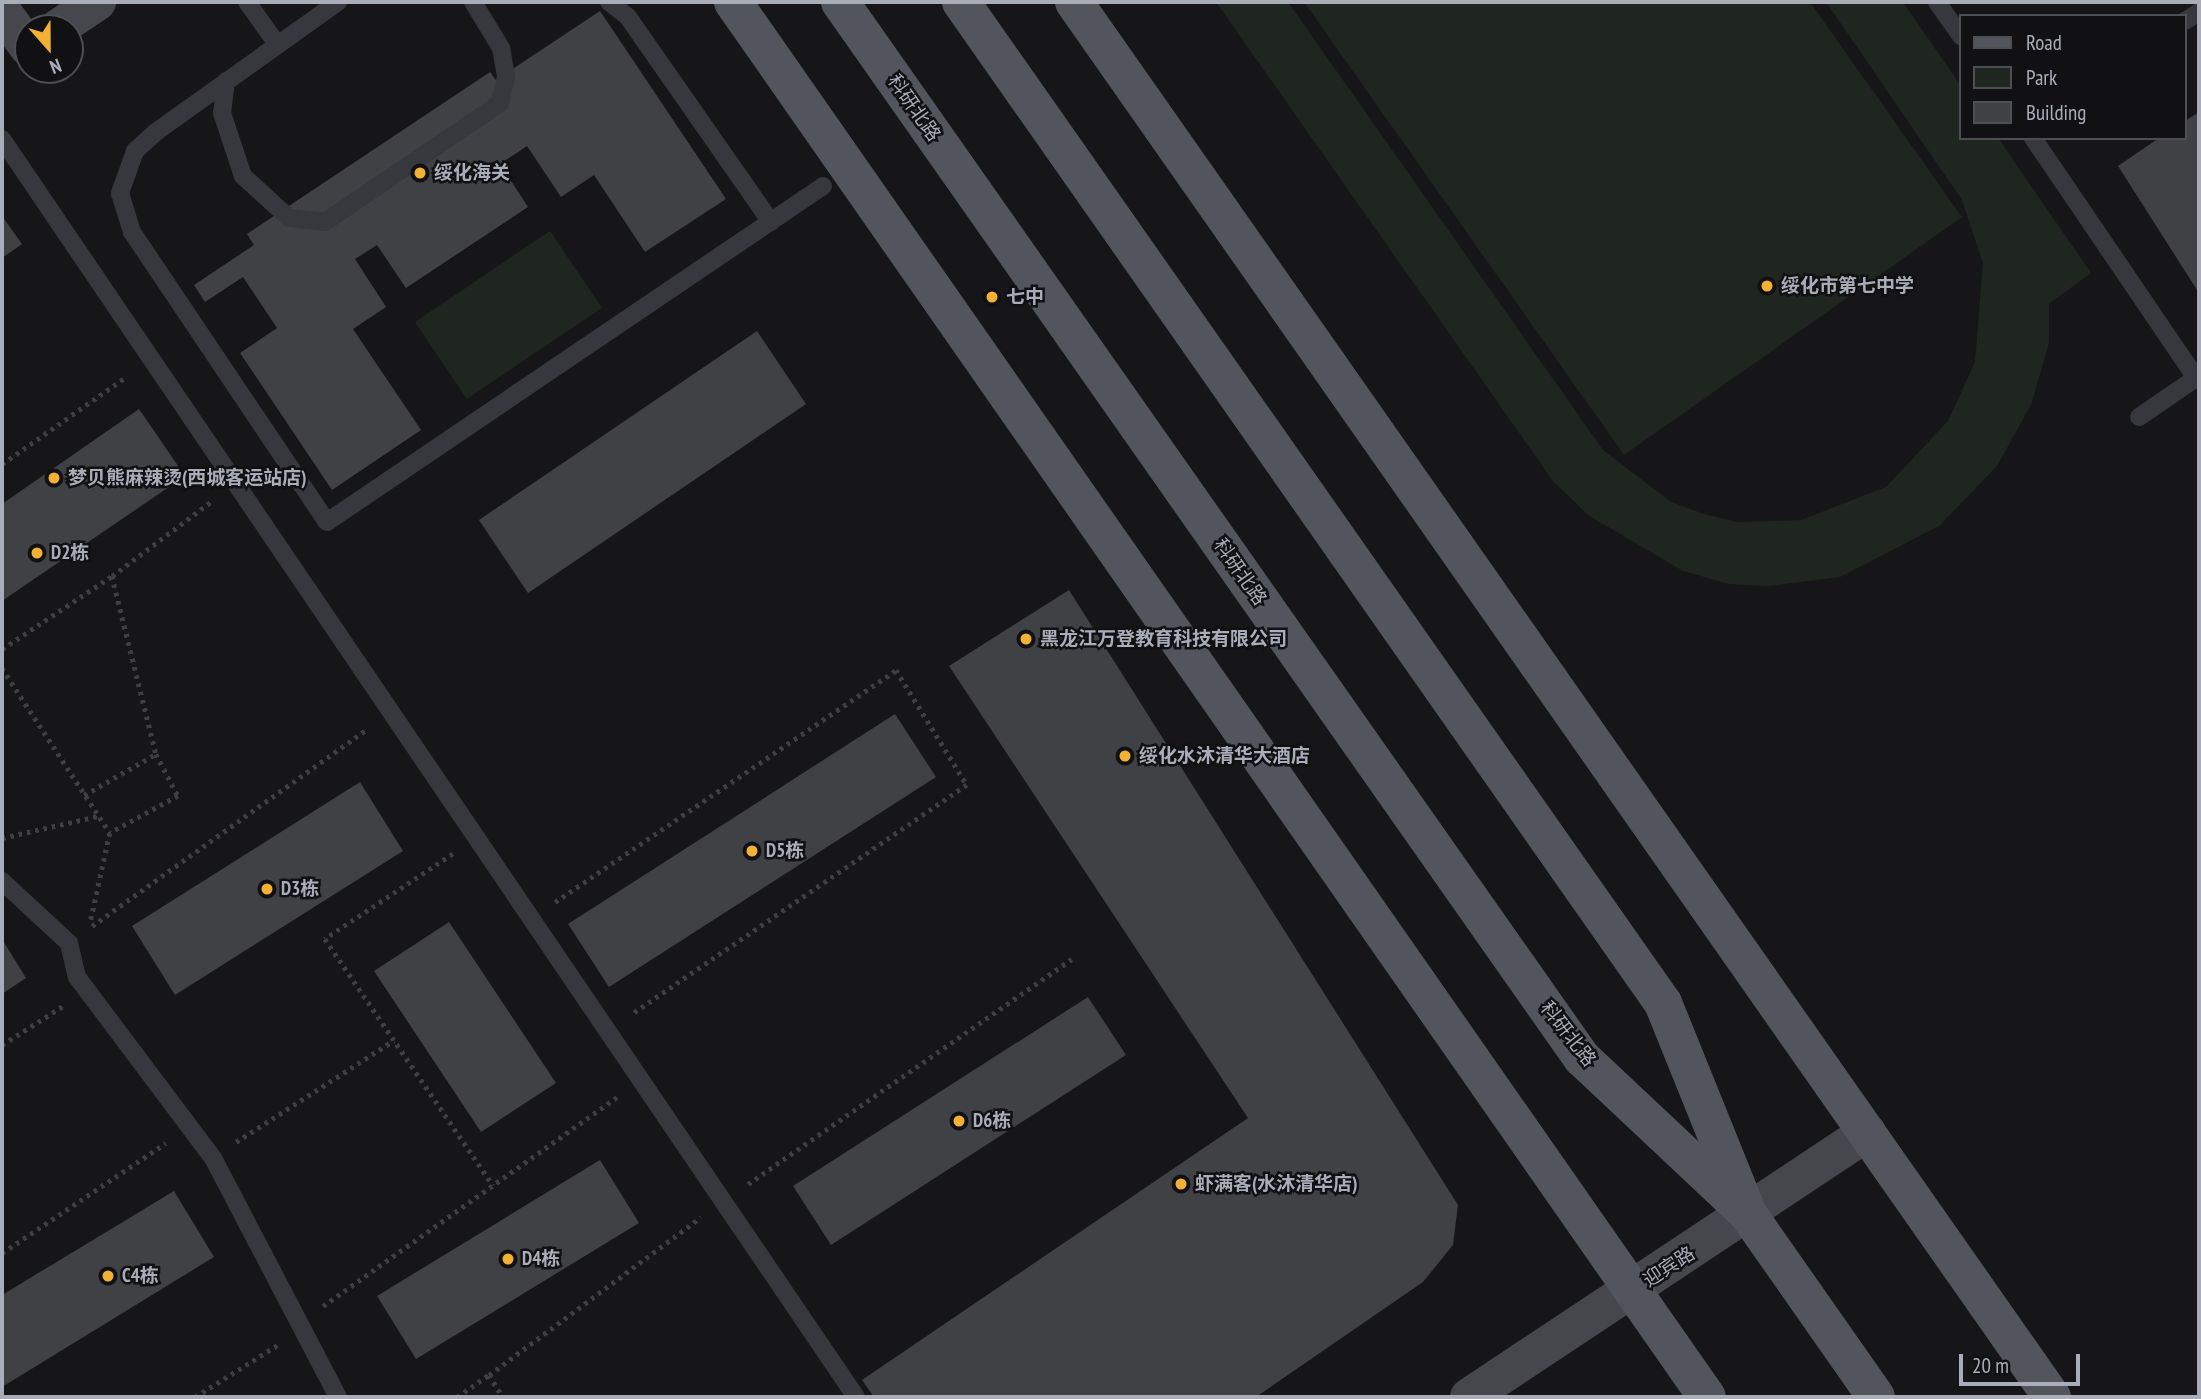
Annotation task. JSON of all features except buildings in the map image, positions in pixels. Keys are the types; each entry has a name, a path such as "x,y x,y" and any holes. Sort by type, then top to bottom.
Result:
{"main road":[{"path":"79,14 97,2"},
{"path":"733,2 1707,1397"},
{"name":"科研北路","path":"840,2 1582,1058 1748,1214 1876,1397"},
{"name":"科研北路","path":"961,2 1663,1003 1748,1214"},
{"path":"1074,2 2052,1397"},
{"path":"2,11 14,28"},
{"name":"迎宾路","path":"1469,1397 1867,1133"}],"lane":[{"path":"247,2 277,44"},
{"path":"338,2 226,81 135,152 124,172 122,214 327,522 823,186"},
{"path":"226,81 222,113 243,176 289,218 325,222 500,103 506,76 501,48 473,2"},
{"path":"610,2 628,17 771,222"},
{"path":"1937,2 1960,35"},
{"path":"2,139 154,358 388,713 604,1033 856,1397"},
{"path":"2034,140 2196,377 2139,417"},
{"path":"2,881 69,943 87,991 213,1157 301,1321 338,1397"}],"path":[{"path":"2,464 154,358"},
{"path":"2,649 113,576 236,483"},
{"path":"110,834 178,796 156,754 113,576"},
{"path":"2,668 110,834 89,928"},
{"path":"528,920 896,670 967,785 604,1033"},
{"path":"69,943 388,713"},
{"path":"85,795 156,754"},
{"path":"2,838 98,816"},
{"path":"474,841 324,939 493,1185"},
{"path":"457,1397 720,1203 1072,959"},
{"path":"2,1045 87,991"},
{"path":"213,1157 394,1040"},
{"path":"195,1397 247,1370 301,1321 638,1083"},
{"path":"2,1253 190,1127"},
{"path":"489,1375 503,1397"}],"green space":[{"path":"1216,2 1288,2 1603,450 1671,502 1738,522 1801,520 1886,487 1948,421 1975,362 1983,263 1962,200 1826,2 1903,2 1960,85 1960,140 1999,140 2091,273 2049,304 2049,343 2031,405 1997,466 1939,526 1840,577 1768,586 1729,584 1683,571 1588,515 1553,481"},
{"path":"1304,2 1810,2 1962,217 1624,455"},
{"path":"550,231 602,308 467,399 415,322"}],"place":[{"name":"绥化海关","path":"420,173"},
{"name":"绥化市第七中学","path":"1767,286"},
{"name":"七中","path":"992,297"},
{"name":"梦贝熊麻辣烫(西城客运站店)","path":"54,478"},
{"name":"D2栋","path":"37,553"},
{"name":"黑龙江万登教育科技有限公司","path":"1026,639"},
{"name":"绥化水沐清华大酒店","path":"1125,756"},
{"name":"D5栋","path":"752,851"},
{"name":"D3栋","path":"267,889"},
{"name":"D6栋","path":"959,1121"},
{"name":"虾满客(水沐清华店)","path":"1181,1184"},
{"name":"D4栋","path":"508,1259"},
{"name":"C4栋","path":"108,1276"}]}
